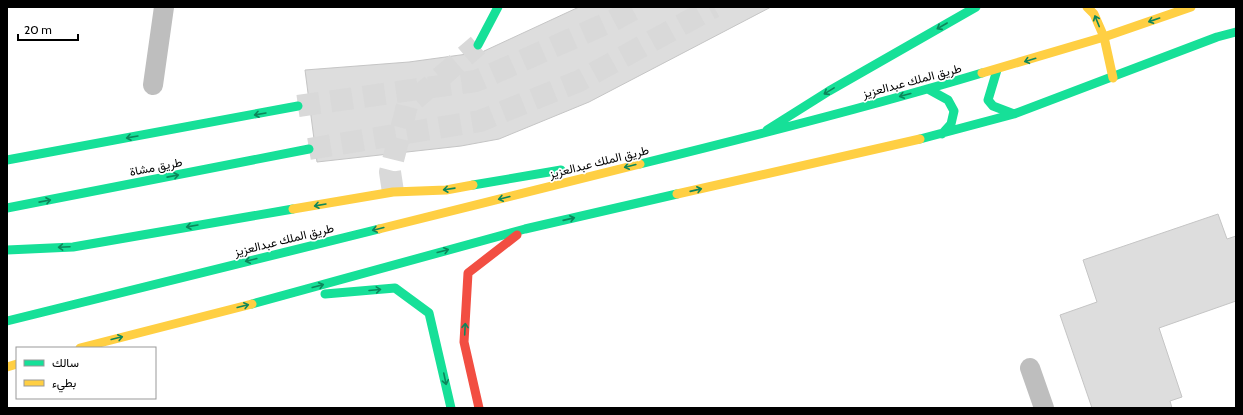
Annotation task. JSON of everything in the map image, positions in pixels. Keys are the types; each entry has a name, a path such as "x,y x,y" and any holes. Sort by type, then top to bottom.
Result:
{"main road":[{"path":"478,45 498,7"},
{"path":"761,133 829,91 976,7"},
{"path":"1087,7 1094,14 1104,37 1113,78"},
{"name":"طريق الملك عبدالعزيز","path":"7,321 736,140 997,70 1104,37 1191,7"},
{"path":"84,347 266,300 525,229 942,134 1014,114 1113,78 1217,37 1236,32"},
{"path":"997,70 988,100 993,106 1014,114"},
{"path":"928,89 948,100 954,111 951,124 942,134"},
{"path":"7,160 298,106"},
{"path":"618,160 736,140"},
{"name":"طريق مشاة","path":"7,208 309,149"},
{"path":"7,250 73,247 394,192 446,190 571,168"},
{"path":"479,408 464,342 468,273 525,229"},
{"path":"266,300 395,288 429,313 451,408"}],"street":[{"path":"153,85 164,7"},
{"path":"1030,368 1044,408"}],"building":[{"path":"579,7 771,7 589,102 499,139 461,146 317,162 305,70 409,62 482,52"},
{"path":"1218,214 1227,239 1236,236 1236,301 1159,328 1182,397 1170,401 1172,408 1092,408 1060,315 1097,302 1083,260"}],"tunnel":[{"path":"298,106 476,81 612,21 638,7"},
{"path":"309,149 480,121 579,81 714,7"},
{"path":"393,192 390,172 407,106 478,45"}],"traffic: fast":[{"path":"478,45 498,7"},
{"path":"767,130 829,91 976,7"},
{"path":"920,139 1014,114 1217,37 1236,32"},
{"path":"997,70 988,100 993,106 1014,114"},
{"path":"640,164 811,121 982,73"},
{"path":"928,89 948,100 954,111 951,124 942,134"},
{"path":"7,160 298,106"},
{"path":"7,208 309,149"},
{"path":"473,185 561,170"},
{"path":"252,304 525,229 677,194"},
{"path":"7,250 73,247 293,209"},
{"path":"7,321 379,229"},
{"path":"325,294 395,288 429,313 451,408"}],"traffic: slow":[{"path":"1087,7 1094,14 1104,37"},
{"path":"982,73 1104,37 1191,7"},
{"path":"1104,37 1113,78"},
{"path":"677,194 920,139"},
{"path":"379,229 640,164"},
{"path":"293,209 393,192 446,190 473,185"},
{"path":"84,347 252,304"},
{"path":"7,367 16,364"}],"traffic: jam":[{"path":"479,408 464,342 468,273 517,235"}]}
